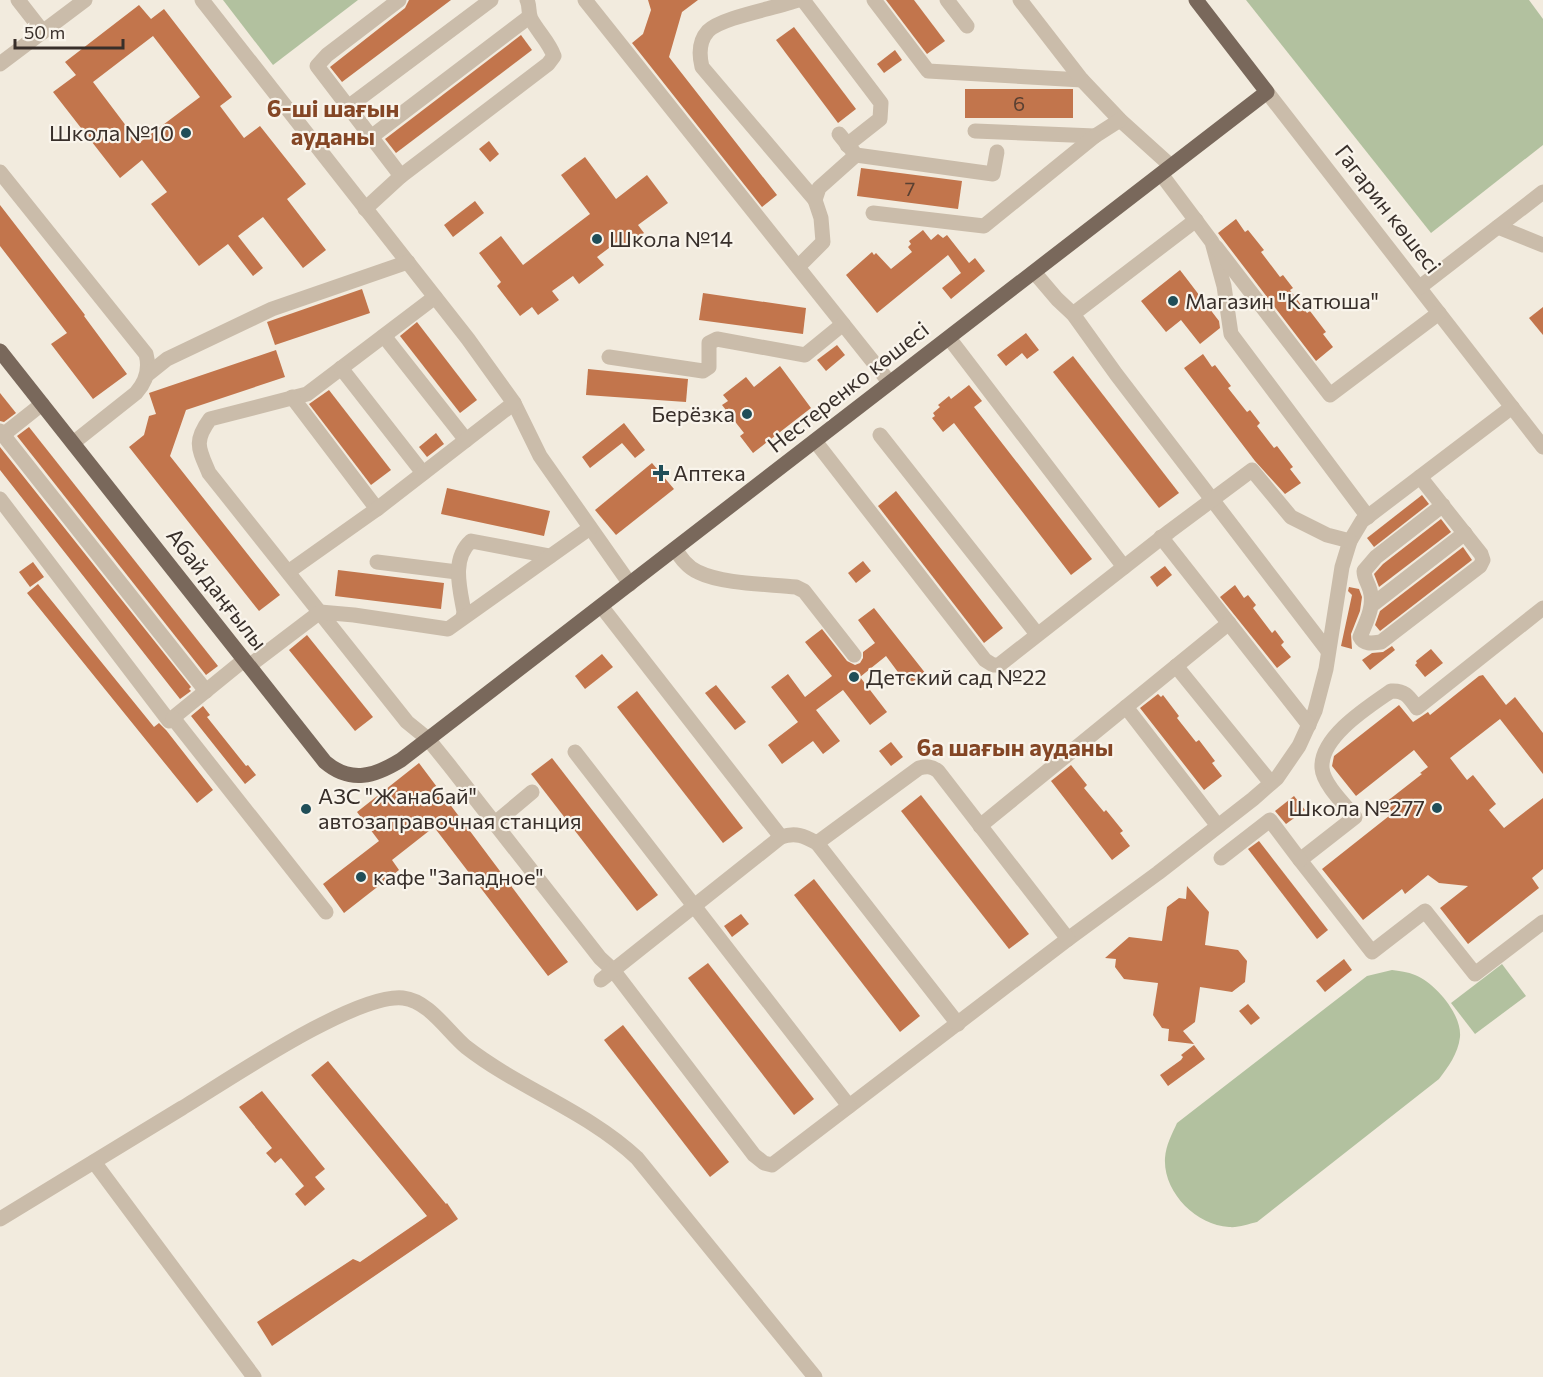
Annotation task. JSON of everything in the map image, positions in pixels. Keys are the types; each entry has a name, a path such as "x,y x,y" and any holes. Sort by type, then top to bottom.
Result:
{"main road":[{"name":"Гагарин көшесі","path":"1196,0 1268,92"},
{"name":"Нестеренко көшесі","path":"428,739 1268,92"},
{"name":"Абай даңғылы","path":"0,351 325,762 332,768 351,775 376,774 401,760 428,739"}],"street":[{"path":"18,0 43,32"},
{"path":"3,55 43,32 84,0"},
{"path":"202,0 408,262 514,403 540,456 630,584"},
{"path":"399,0 327,55 317,66 401,176"},
{"path":"348,107 491,0"},
{"path":"365,209 401,176 548,64 555,56 529,17 527,0"},
{"path":"585,0 890,383"},
{"path":"798,267 823,242 821,218 815,200 702,67 699,53 707,32 720,23 800,0 881,103 880,119 848,145 819,188 815,200"},
{"path":"874,0 928,70 1082,80"},
{"path":"946,0 967,26"},
{"path":"1020,0 1082,80 1166,170 1212,242 1330,395 1439,313"},
{"path":"371,137 529,17"},
{"name":"Гагарин көшесі","path":"1268,92 1543,447"},
{"path":"873,213 984,226 1095,136 1120,120"},
{"path":"975,131 1095,136"},
{"path":"848,145 993,174 997,152"},
{"path":"0,172 146,354 148,361 147,375 136,393 73,443"},
{"path":"1420,287 1543,192"},
{"path":"1073,314 1196,220"},
{"path":"1498,226 1543,245"},
{"path":"1212,242 1224,286 1231,333 1368,517"},
{"path":"147,375 167,359 272,309 408,262"},
{"path":"1034,272 1057,300 1073,314 1328,651"},
{"path":"435,297 306,394 210,419 198,438 201,453 209,473 408,722 428,739 495,823 600,958 607,975 754,1155 764,1163 772,1165 1158,873 1271,783 1299,746 1315,711 1326,669 1342,567 1350,541 1362,521 1512,406"},
{"path":"609,357 703,371 709,367 709,343 712,340 804,355 843,324"},
{"path":"384,336 466,440"},
{"path":"949,338 1124,567"},
{"path":"341,368 423,473"},
{"path":"292,398 377,508"},
{"path":"288,572 377,508 514,403"},
{"path":"42,404 2,433 207,691"},
{"path":"880,435 1036,634"},
{"path":"815,441 985,660 993,665 999,665 1161,537 1252,470 1291,517 1327,535 1350,541"},
{"path":"1420,477 1443,505 1481,554 1483,560 1479,566 1380,642 1362,641 1360,637 1372,605 1364,571 1376,556 1443,505"},
{"path":"0,499 171,719 326,912"},
{"path":"171,719 320,612 448,629 590,528"},
{"path":"1372,605 1465,533"},
{"path":"1161,537 1309,725"},
{"path":"463,617 457,572 465,548 471,541 550,556"},
{"path":"675,549 690,567 715,578 796,588 804,591 854,655"},
{"path":"377,562 457,572"},
{"path":"601,606 781,837"},
{"path":"1300,860 1355,817 1335,794 1322,768 1325,753 1332,738 1391,691 1400,690 1408,695 1417,708 1543,608"},
{"path":"980,826 1229,623"},
{"path":"1176,666 1271,783"},
{"path":"1126,707 1218,826"},
{"path":"575,752 849,1106"},
{"path":"817,843 919,768 932,767 938,771 1068,939"},
{"path":"495,823 532,792"},
{"path":"1221,858 1270,820 1372,952 1425,911 1475,975 1543,922"},
{"path":"607,975 781,837 800,834 817,843 958,1024"},
{"path":"0,1219 300,1036 360,1006 386,998 403,998 416,1002 427,1010 465,1046 488,1063 596,1125 619,1141 637,1158 815,1377"},
{"path":"94,1162 254,1377"}],"green space":[{"path":"223,0 358,0 273,65"},
{"path":"1246,0 1529,0 1543,19 1543,145 1431,233"},
{"path":"1502,964 1526,996 1475,1034 1451,1003"},
{"path":"1392,970 1415,975 1431,985 1446,1000 1457,1019 1459,1043 1452,1060 1439,1079 1257,1222 1229,1227 1217,1225 1194,1213 1176,1194 1166,1171 1167,1149 1177,1123 1367,976"}],"building":[{"path":"409,0 451,0 342,82 330,67 405,8"},
{"path":"648,0 698,0 682,12 669,57 777,195 762,207 632,43 643,34 651,10"},
{"path":"886,0 914,0 945,41 927,54"},
{"name":"Школа №10","path":"139,5 151,19 164,9 232,97 220,106 244,138 260,126 306,184 287,199 326,250 303,268 263,217 238,236 263,268 253,276 228,244 199,266 151,204 167,192 142,160 120,178 53,92 76,75 65,62","holes":["153,36 200,97 139,143 93,82"]},
{"path":"794,27 856,109 838,123 776,40"},
{"path":"521,35 532,50 396,153 385,139"},
{"path":"895,50 902,60 884,73 877,64"},
{"path":"965,89 1073,89 1073,118 965,118"},
{"path":"489,141 499,154 490,162 479,149"},
{"name":"Школа №14","path":"585,157 616,199 647,175 668,203 638,225 644,233 623,249 617,242 597,257 604,265 579,284 573,276 552,291 559,300 538,315 532,307 520,316 497,286 501,282 479,253 501,236 523,265 590,214 561,175"},
{"path":"861,168 962,181 958,209 857,196"},
{"path":"475,201 484,213 453,237 444,225"},
{"path":"0,205 85,315 127,374 93,399 51,344 67,333 0,246"},
{"path":"1236,219 1245,232 1248,230 1264,250 1261,252 1280,277 1283,275 1293,288 1290,290 1307,313 1310,311 1326,332 1323,334 1333,347 1316,361 1218,233"},
{"path":"923,230 931,240 938,234 943,238 947,235 969,263 975,258 985,271 951,299 942,288 961,273 948,255 877,313 846,275 872,252 874,255 876,253 891,269 912,252 908,247 911,244 909,241"},
{"name":"Магазин \"Катюша\"","path":"1180,270 1219,321 1220,328 1200,344 1181,320 1166,332 1141,301"},
{"path":"362,289 370,313 275,345 267,322"},
{"path":"703,293 806,308 803,334 699,320"},
{"path":"1543,307 1543,335 1529,318"},
{"path":"417,322 477,400 460,413 400,336"},
{"path":"1026,333 1039,350 1027,359 1022,353 1006,366 997,355"},
{"path":"837,345 845,355 826,371 817,360"},
{"path":"276,350 285,377 186,410 170,456 280,595 259,611 129,447 144,435 149,416 156,414 149,393"},
{"path":"1203,354 1231,386 1228,388 1247,412 1250,410 1260,423 1257,426 1274,448 1277,446 1293,467 1290,469 1301,483 1285,494 1255,461 1184,368"},
{"path":"1073,356 1179,493 1159,508 1053,372"},
{"path":"780,366 811,408 753,453 740,436 744,433 722,405 728,401 723,395 746,377 754,387"},
{"path":"588,369 688,379 686,402 586,395"},
{"path":"969,385 982,401 974,407 1092,559 1071,575 954,423 943,432 932,418 935,416 933,413 940,407 938,405 949,396 951,399"},
{"path":"329,390 391,470 371,485 309,404"},
{"path":"0,393 16,413 4,422 0,421"},
{"path":"624,423 645,450 635,458 622,443 590,468 582,457"},
{"path":"29,427 218,666 206,675 17,436"},
{"path":"436,433 444,444 427,457 419,447"},
{"path":"0,447 191,687 189,689 191,691 180,699 0,470"},
{"path":"652,463 674,489 616,535 595,510"},
{"path":"447,488 550,511 544,536 441,514"},
{"path":"896,491 1003,628 984,643 878,506"},
{"path":"1422,495 1429,504 1374,547 1367,538"},
{"path":"1441,519 1451,532 1379,587 1374,574 1383,564"},
{"path":"1463,547 1472,560 1380,631 1375,625 1380,611"},
{"path":"863,561 871,571 856,583 848,573"},
{"path":"33,562 44,577 30,587 19,572"},
{"path":"1165,566 1172,575 1157,587 1150,577"},
{"path":"338,570 444,583 441,609 335,596"},
{"path":"38,584 154,727 159,723 166,730 213,790 197,803 27,593"},
{"path":"1235,585 1244,598 1248,595 1256,605 1253,608 1272,633 1275,630 1284,642 1281,645 1291,657 1277,668 1220,597"},
{"path":"1349,587 1359,589 1362,597 1360,611 1351,634 1352,649 1341,646 1352,595 1348,591"},
{"path":"874,608 926,674 909,687 886,656 860,677 887,712 870,725 843,690 816,710 840,741 823,754 813,741 782,764 768,745 798,722 771,687 788,674 805,697 832,676 805,642 822,629 847,661 855,665 860,663 863,652 875,643 858,620"},
{"path":"307,635 373,717 355,731 289,650"},
{"path":"1392,646 1395,650 1370,670 1362,660 1372,653 1383,652"},
{"path":"1431,649 1443,663 1425,677 1415,665 1416,661"},
{"path":"602,654 613,667 585,689 575,676"},
{"name":"Школа №277","path":"1483,675 1506,705 1515,697 1543,733 1543,774 1500,719 1450,758 1467,780 1473,775 1496,804 1489,810 1504,828 1543,798 1543,869 1532,878 1539,888 1468,944 1440,908 1468,886 1439,883 1428,875 1405,894 1402,889 1363,920 1322,869 1389,816 1381,806 1428,767 1414,750 1356,796 1332,766 1334,756 1399,705 1413,722 1428,712 1430,715"},
{"path":"716,685 746,722 735,730 705,693"},
{"path":"637,691 743,828 723,843 617,707"},
{"path":"1158,694 1161,697 1163,695 1179,716 1177,718 1196,742 1199,740 1215,761 1212,763 1222,776 1204,790 1140,708"},
{"path":"203,706 210,715 207,717 246,766 248,765 256,775 245,784 191,716"},
{"path":"891,742 903,757 891,766 879,751"},
{"path":"552,758 658,895 637,911 531,774"},
{"path":"419,763 568,962 548,976 434,827 392,860 399,870 344,913 323,884 379,841 357,812"},
{"path":"1071,765 1087,785 1084,788 1123,831 1120,833 1130,846 1112,860 1051,781"},
{"path":"921,795 1029,934 1009,949 901,811"},
{"path":"1294,796 1305,810 1286,824 1275,811"},
{"path":"1259,841 1328,930 1317,939 1248,849"},
{"path":"814,879 920,1016 900,1032 794,895"},
{"path":"1187,886 1209,912 1205,945 1238,950 1247,961 1245,982 1232,992 1200,987 1195,1022 1183,1031 1194,1044 1168,1041 1169,1029 1162,1028 1153,1015 1158,983 1124,979 1115,967 1116,959 1105,958 1129,937 1162,941 1167,907 1179,898 1186,899"},
{"path":"741,914 749,924 732,937 724,926"},
{"path":"1344,959 1352,970 1325,992 1316,981"},
{"path":"708,963 814,1099 794,1115 688,978"},
{"path":"1248,1004 1260,1018 1251,1025 1239,1011"},
{"path":"623,1025 729,1162 710,1177 604,1040"},
{"path":"1194,1045 1205,1059 1168,1086 1160,1075 1181,1060 1183,1057 1181,1055"},
{"path":"328,1061 458,1219 272,1346 257,1322 353,1259 360,1262 427,1216 311,1075"},
{"path":"262,1091 325,1169 315,1177 325,1189 305,1206 295,1194 304,1186 281,1158 275,1163 266,1153 272,1148 239,1107"}],"place":[{"name":"Школа №10","path":"186,133"},
{"name":"Школа №14","path":"597,239"},
{"name":"Магазин \"Катюша\"","path":"1173,301"},
{"name":"Берёзка","path":"747,414"},
{"name":"Аптека","path":"661,473"},
{"name":"Детский сад №22","path":"854,677"},
{"name":"Школа №277","path":"1437,808"},
{"name":"АЗС \"Жанабай\" автозаправочная станция","path":"306,809"},
{"name":"кафе \"Западное\"","path":"361,877"}],"district":[{"name":"6-ші шағын ауданы","path":"333,123"},
{"name":"6а шағын ауданы","path":"1015,748"}]}
